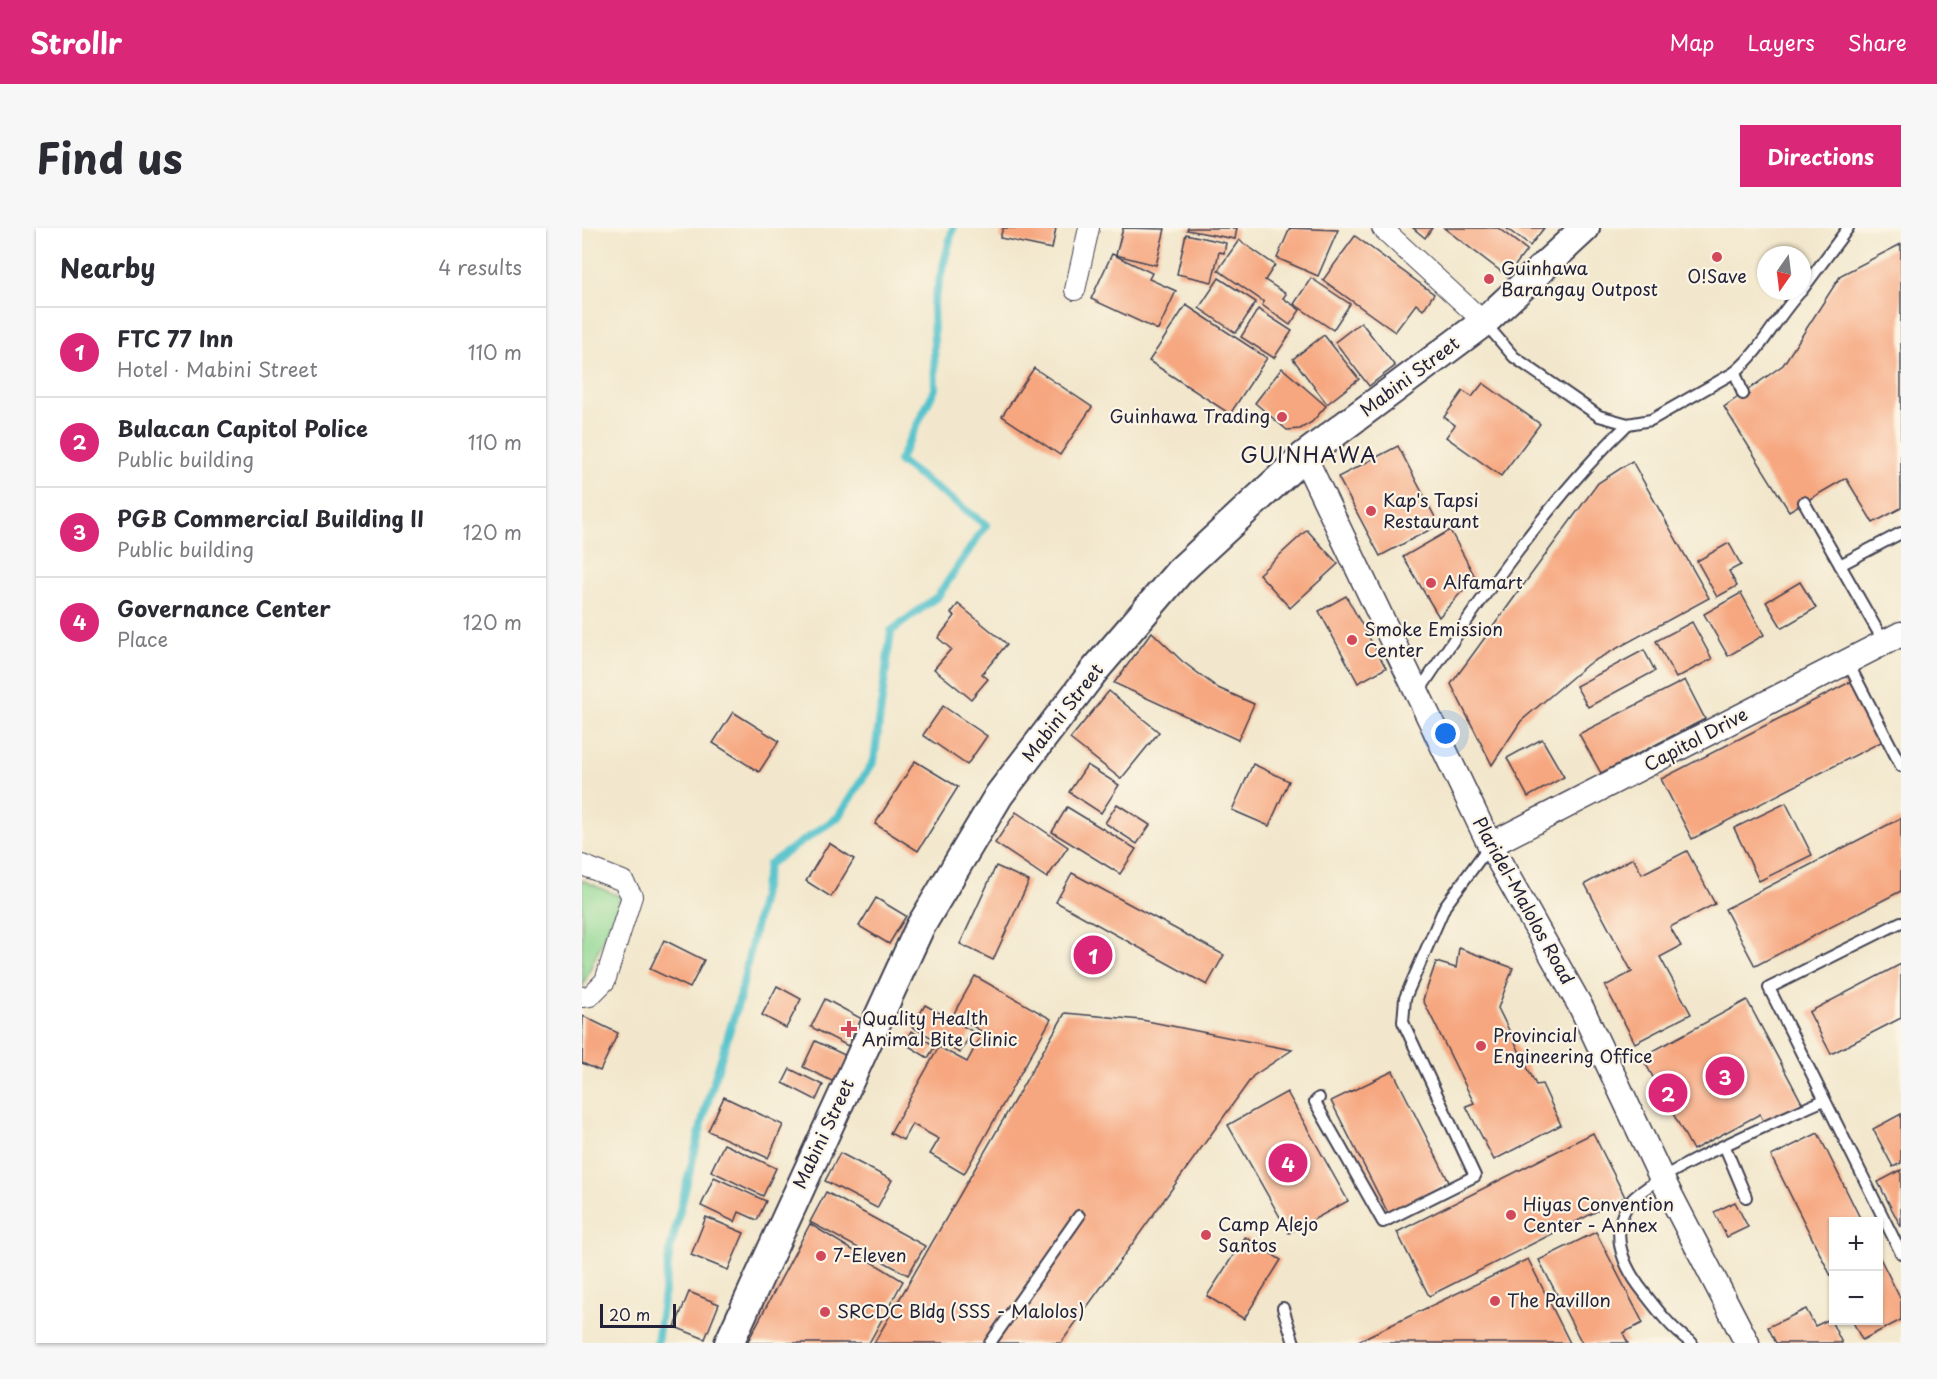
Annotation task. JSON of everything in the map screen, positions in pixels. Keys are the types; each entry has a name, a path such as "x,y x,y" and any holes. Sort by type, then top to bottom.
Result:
{"main road":[{"name":"Mabini Street","path":"729,1343 920,927 999,795 1094,670 1179,572 1304,456 1484,322 1585,228"}],"street":[{"path":"1075,290 1089,228"},
{"path":"1382,228 1484,322"},
{"name":"Plaridel-Malolos Road","path":"1304,456 1490,844 1582,1009 1661,1177 1747,1343"},
{"name":"Capitol Drive","path":"1490,844 1893,638"},
{"path":"582,865 623,881 632,896 605,981 590,996 582,997"}],"lane":[{"path":"1811,279 1848,228"},
{"path":"1484,322 1514,357 1599,416 1628,424 1651,420 1735,372 1751,359 1785,308 1793,300"},
{"path":"1735,372 1743,394"},
{"path":"1418,694 1462,626 1568,487 1628,424"},
{"path":"1804,502 1840,565 1893,638"},
{"path":"1840,565 1901,533"},
{"path":"1847,661 1901,765"},
{"path":"1319,1098 1315,1102 1383,1222 1475,1176 1403,1022 1405,998 1445,906 1490,844"},
{"path":"1901,922 1769,988 1901,1253"},
{"path":"1692,1343 1662,1317 1629,1273 1620,1249 1619,1226 1628,1204 1661,1177 1824,1100"},
{"path":"1725,1147 1746,1197"},
{"path":"990,1343 1079,1216"},
{"path":"1283,1308 1294,1343"}],"green space":[{"path":"582,880 621,897 582,988"}],"building":[{"path":"1003,228 1056,228 1052,249 1000,238"},
{"path":"1123,228 1165,229 1156,265 1116,255"},
{"path":"1188,228 1237,228 1235,239 1187,230"},
{"path":"1290,228 1338,230 1318,276 1277,258"},
{"path":"1413,228 1432,228 1425,238"},
{"path":"1444,228 1498,228 1527,250 1507,276"},
{"path":"1506,228 1544,228 1530,246"},
{"path":"1186,234 1226,243 1224,253 1219,252 1212,282 1177,274"},
{"path":"1355,236 1434,294 1423,310 1416,304 1395,332 1323,280"},
{"path":"1239,240 1275,265 1265,280 1286,294 1283,298 1300,310 1290,325 1262,305 1264,302 1218,270"},
{"path":"1901,244 1901,508 1873,523 1846,478 1789,511 1724,407 1783,365 1841,275"},
{"path":"1112,254 1152,273 1149,279 1176,291 1158,330 1091,299"},
{"path":"1219,278 1256,302 1236,333 1199,308"},
{"path":"1311,278 1350,304 1333,330 1294,304"},
{"path":"1186,305 1267,358 1230,414 1149,361"},
{"path":"1258,309 1292,331 1274,358 1241,337"},
{"path":"1361,322 1395,366 1369,386 1335,342"},
{"path":"1324,335 1359,379 1327,404 1293,359"},
{"path":"1034,368 1092,407 1060,455 1002,416"},
{"path":"1282,368 1326,406 1312,422 1300,429 1287,430 1255,403"},
{"path":"1483,383 1540,424 1501,476 1446,437 1455,425 1444,417 1463,391 1472,397"},
{"path":"1398,446 1439,525 1380,556 1338,477"},
{"path":"1632,461 1709,598 1588,664 1521,721 1492,765 1451,684 1598,483"},
{"path":"1307,530 1338,564 1290,608 1259,574"},
{"path":"1450,530 1475,577 1439,617 1403,557"},
{"path":"1729,543 1741,565 1729,571 1737,586 1717,597 1697,561"},
{"path":"1800,582 1816,608 1782,628 1766,602"},
{"path":"1741,593 1764,635 1728,656 1704,614"},
{"name":"Smoke Emission Center","path":"1346,596 1386,668 1358,683 1319,611"},
{"path":"958,604 1007,644 982,674 988,679 971,699 934,669 951,649 938,638 955,616 951,613"},
{"path":"1692,622 1712,659 1676,678 1656,641"},
{"path":"1152,632 1182,661 1218,688 1254,704 1238,740 1114,683"},
{"path":"1644,650 1655,671 1588,707 1576,686"},
{"path":"1685,680 1705,719 1601,773 1579,734"},
{"path":"1852,681 1883,741 1692,839 1661,779"},
{"path":"1109,691 1159,732 1121,779 1070,739"},
{"path":"943,706 987,736 967,765 923,735"},
{"path":"733,712 779,741 759,772 713,743"},
{"path":"1542,739 1564,777 1528,797 1507,758"},
{"path":"915,761 958,787 918,851 875,824"},
{"path":"1253,764 1289,781 1269,826 1232,810"},
{"path":"1087,765 1119,785 1101,813 1069,792"},
{"path":"1786,803 1812,855 1759,881 1734,828"},
{"path":"1117,804 1150,825 1137,844 1105,823"},
{"path":"1067,807 1136,849 1120,874 1052,832"},
{"path":"1016,812 1068,847 1047,878 995,843"},
{"path":"1901,818 1901,891 1755,966 1725,909"},
{"path":"829,843 854,859 831,897 806,881"},
{"path":"1687,851 1715,904 1670,927 1681,946 1660,957 1691,1014 1635,1043 1605,986 1632,972 1585,884 1633,858 1642,874"},
{"path":"996,866 1029,881 993,960 960,944"},
{"path":"1072,873 1224,955 1207,985 1056,902"},
{"path":"876,898 906,916 889,944 859,926"},
{"path":"664,940 704,960 690,988 650,969"},
{"name":"Provincial Engineering Office","path":"1459,948 1513,968 1498,1008 1536,1085 1542,1084 1561,1125 1494,1160 1466,1106 1474,1103 1423,1000 1436,962 1456,968"},
{"path":"1901,964 1901,1018 1831,1054 1809,1012"},
{"path":"975,976 1051,1019 964,1174 930,1154 939,1139 912,1124 903,1140 890,1133 939,1047 967,1062 983,1032 953,1015"},
{"path":"777,986 801,999 786,1028 762,1015"},
{"path":"825,999 862,1019 848,1046 811,1027"},
{"path":"1747,1000 1802,1103 1764,1123 1760,1114 1693,1150 1642,1057"},
{"path":"925,1005 972,1031 960,1053 912,1027"},
{"path":"1065,1013 1142,1020 1292,1050 1253,1076 1061,1343 874,1343"},
{"path":"583,1016 618,1033 600,1071 582,1063"},
{"path":"911,1031 935,1046 928,1058 904,1043"},
{"path":"815,1041 849,1057 836,1083 803,1067"},
{"path":"790,1069 823,1085 816,1100 783,1083"},
{"path":"1393,1071 1449,1182 1388,1213 1331,1101"},
{"path":"1287,1092 1348,1201 1289,1233 1228,1125"},
{"path":"724,1097 783,1125 768,1158 708,1131"},
{"path":"1901,1114 1901,1163 1893,1167 1873,1129"},
{"name":"Hiyas Convention Center - Annex","path":"1593,1133 1625,1197 1429,1296 1397,1232"},
{"path":"1818,1133 1860,1217 1829,1217 1829,1272 1771,1156"},
{"path":"724,1144 776,1168 763,1196 711,1171"},
{"path":"840,1153 892,1180 877,1208 825,1181"},
{"path":"1901,1170 1901,1227 1878,1182"},
{"path":"714,1177 766,1201 757,1220 739,1212 735,1222 701,1206"},
{"path":"826,1192 925,1246 908,1275 810,1222"},
{"path":"1735,1202 1748,1227 1727,1237 1714,1212"},
{"path":"706,1217 744,1233 728,1270 691,1255"},
{"name":"SRCDC Bldg (SSS - Malolos)","path":"810,1224 903,1281 869,1343 747,1343"},
{"path":"1596,1232 1643,1323 1623,1333 1628,1343 1582,1343 1539,1260"},
{"path":"1245,1237 1281,1260 1244,1319 1207,1296"},
{"name":"The Pavillon","path":"1528,1259 1570,1343 1354,1343"},
{"path":"1883,1264 1901,1300 1901,1320 1862,1340 1854,1325 1883,1325"},
{"path":"689,1292 719,1304 705,1339 675,1327"},
{"path":"1806,1309 1815,1326 1829,1319 1829,1325 1833,1325 1842,1343 1776,1343 1768,1327"}],"waterway":[{"path":"657,1343 670,1250 706,1107 740,997 769,864 838,817 874,761 891,631 938,596 986,525 899,461 935,389 933,305 953,228"}],"place":[{"name":"O!Save","path":"1717,257"},
{"name":"Guinhawa Barangay Outpost","path":"1489,279"},
{"name":"Guinhawa Trading","path":"1282,417"},
{"name":"Kap's Tapsi Restaurant","path":"1371,511"},
{"name":"Alfamart","path":"1431,583"},
{"name":"Smoke Emission Center","path":"1352,640"},
{"name":"FTC 77 Inn","path":"1093,955"},
{"name":"Quality Health Animal Bite Clinic","path":"849,1029"},
{"name":"Provincial Engineering Office","path":"1481,1046"},
{"name":"PGB Commercial Building II","path":"1725,1076"},
{"name":"Bulacan Capitol Police","path":"1668,1093"},
{"name":"Governance Center","path":"1288,1163"},
{"name":"Hiyas Convention Center - Annex","path":"1511,1215"},
{"name":"Camp Alejo Santos","path":"1206,1235"},
{"name":"7-Eleven","path":"821,1256"},
{"name":"The Pavillon","path":"1495,1301"},
{"name":"SRCDC Bldg (SSS - Malolos)","path":"825,1312"}],"district":[{"name":"GUINHAWA","path":"1309,456"}]}
